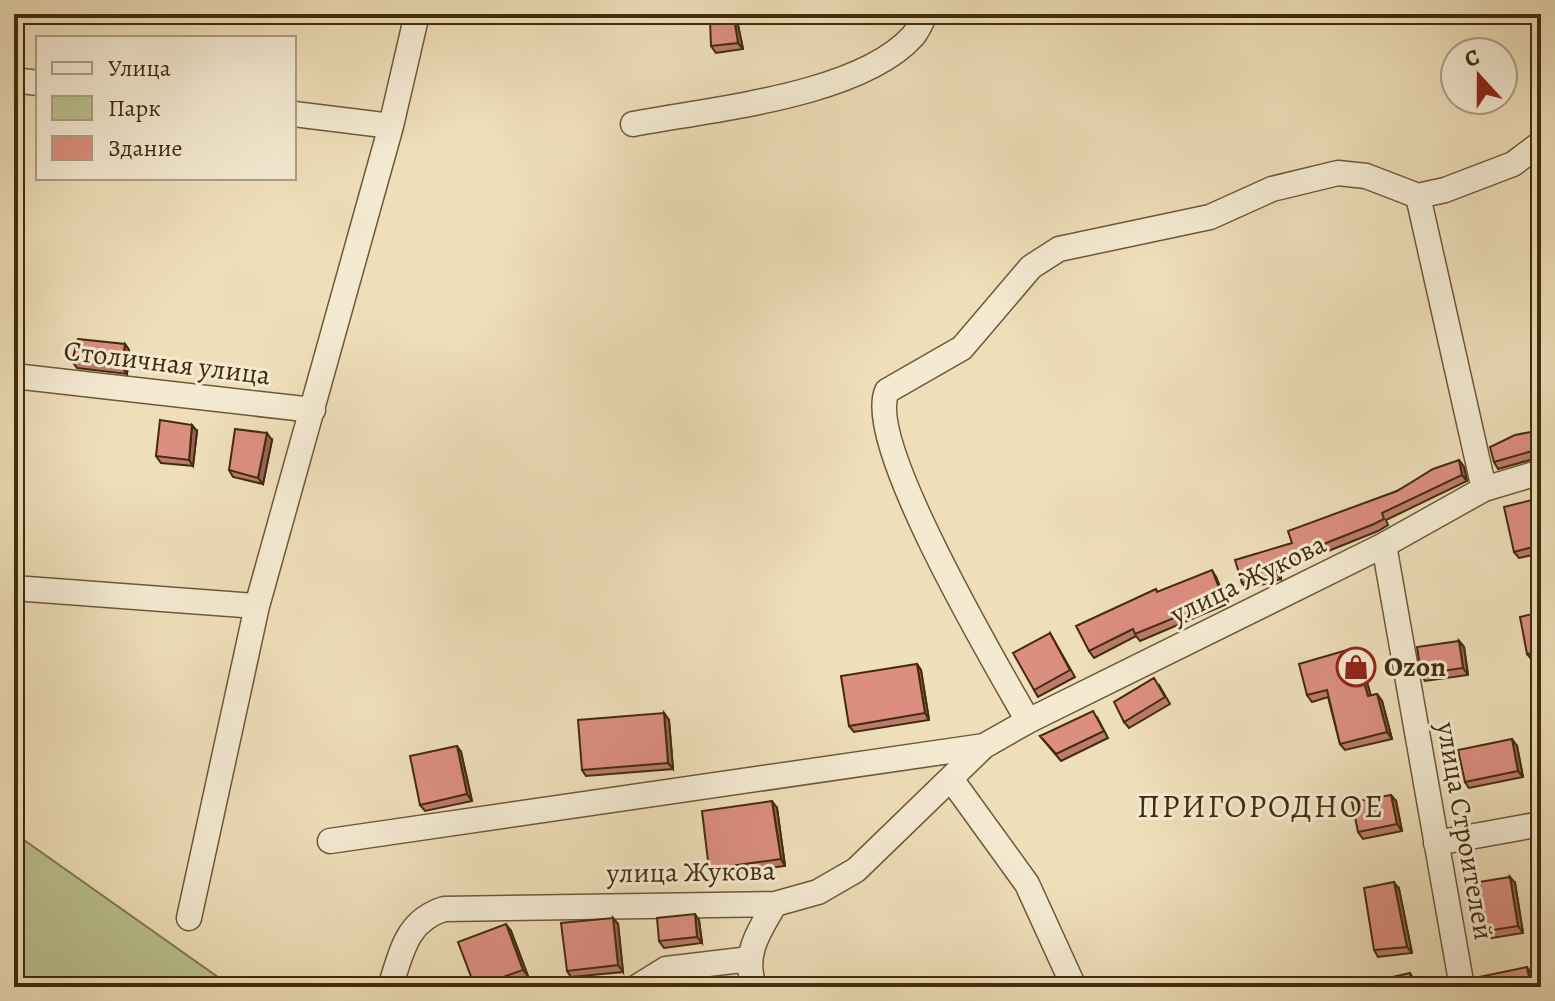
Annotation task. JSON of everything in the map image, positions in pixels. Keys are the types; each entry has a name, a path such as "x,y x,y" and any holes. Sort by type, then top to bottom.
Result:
{"street":[{"path":"189,918 257,606 391,126 417,14"},
{"path":"633,124 815,90 877,62 914,36 925,14"},
{"path":"14,80 36,83"},
{"path":"296,114 391,126"},
{"path":"1028,721 945,572 895,459 883,409 887,391 962,348 1031,267 1059,249 1210,217 1272,189 1338,173 1366,176 1418,196 1481,179 1513,164 1541,143"},
{"path":"1418,196 1484,489"},
{"name":"Столичная улица","path":"14,376 313,410"},
{"name":"улица Жукова","path":"390,987 407,935 427,914 444,909 775,904 818,892 856,870 984,746 1028,721 1384,545 1484,489 1541,472"},
{"name":"улица Строителей","path":"1384,545 1462,987"},
{"path":"14,588 257,606"},
{"name":"улица Жукова","path":"330,841 984,746"},
{"path":"951,779 1027,884 1074,987"},
{"path":"1436,843 1541,824"},
{"path":"755,987 750,959 755,939 775,904"},
{"path":"637,987 666,969 750,959"}],"green space":[{"path":"14,833 232,987 14,987"}],"building":[{"path":"734,18 738,43 711,46 710,21"},
{"path":"78,339 125,344 122,367 72,361"},
{"path":"160,420 192,425 189,460 156,456"},
{"path":"235,429 267,433 258,478 229,470"},
{"path":"1541,430 1541,452 1532,451 1494,462 1490,447 1515,435"},
{"path":"1459,460 1462,475 1382,513 1384,519 1374,524 1276,563 1276,573 1242,583 1235,560 1292,543 1288,531 1397,491 1433,469"},
{"path":"1540,498 1541,545 1514,552 1504,507"},
{"path":"1212,570 1223,598 1135,634 1133,629 1089,651 1076,626 1156,589 1157,592"},
{"path":"1541,612 1541,651 1527,654 1520,617"},
{"path":"1050,633 1070,670 1034,690 1013,653"},
{"path":"1459,641 1463,668 1421,674 1417,647"},
{"path":"1354,648 1368,696 1377,694 1387,732 1340,744 1327,690 1307,695 1299,664"},
{"path":"917,664 925,713 849,726 841,676"},
{"path":"1154,678 1165,697 1124,722 1114,702"},
{"path":"1093,711 1104,731 1056,754 1040,736"},
{"path":"664,713 668,763 582,770 578,720"},
{"path":"1512,739 1518,771 1465,782 1458,750"},
{"path":"457,746 467,794 420,805 410,756"},
{"path":"1391,795 1397,824 1358,832 1352,802"},
{"path":"772,801 781,859 709,869 702,811"},
{"path":"1510,877 1518,926 1481,932 1473,883"},
{"path":"1394,882 1407,947 1374,950 1364,888"},
{"path":"695,914 697,937 659,941 657,918"},
{"path":"613,918 618,965 567,971 561,923"},
{"path":"506,924 523,970 475,987 458,942"},
{"path":"1527,967 1531,987 1481,987 1479,977"},
{"path":"1410,973 1412,987 1376,987 1375,981"}],"place":[{"name":"Ozon","path":"1356,667"}],"district":[{"name":"ПРИГОРОДНОЕ","path":"1261,806"}]}
